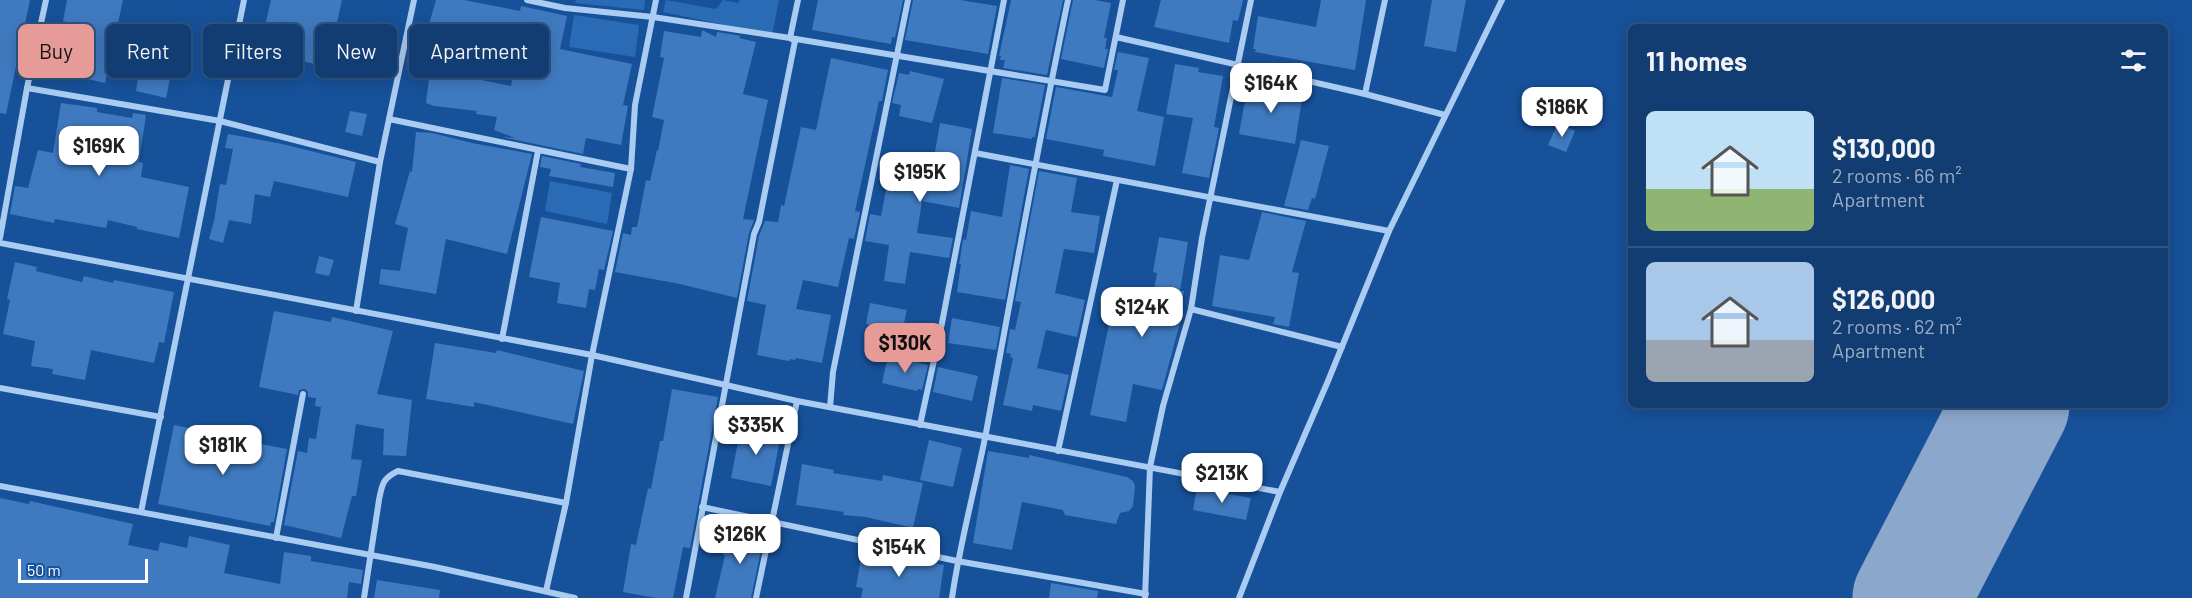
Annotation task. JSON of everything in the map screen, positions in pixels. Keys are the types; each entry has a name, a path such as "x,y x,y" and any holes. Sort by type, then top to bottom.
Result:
{"street":[{"path":"46,0 27,88 0,241 592,355 797,401 1280,492"},
{"path":"141,512 244,0"},
{"path":"356,311 380,162 414,0"},
{"path":"527,0 565,8 653,17 790,38 1105,90 1123,0"},
{"path":"565,8 567,0"},
{"path":"546,591 566,503 592,355 631,169 635,105 656,0"},
{"path":"790,38 798,0"},
{"path":"830,407 833,372 908,0"},
{"path":"920,425 1004,0"},
{"path":"952,598 957,561 985,437 1034,165 1068,0"},
{"path":"702,507 957,561 1146,596 1150,467 1191,309 1202,238 1251,0"},
{"path":"1365,94 1385,0"},
{"path":"1239,598 1280,492 1389,231 1502,0"},
{"path":"1116,37 1365,94 1445,115"},
{"path":"686,598 754,234 759,222 795,41 790,38"},
{"path":"27,88 220,121 380,162"},
{"path":"389,119 631,169"},
{"path":"502,339 538,151"},
{"path":"975,153 1389,231"},
{"path":"1058,451 1117,180"},
{"path":"1191,309 1342,347"},
{"path":"0,388 160,417"},
{"path":"276,537 303,394"},
{"path":"756,598 797,401"},
{"path":"364,598 382,485 388,476 398,471 566,503"},
{"path":"0,486 372,555 575,598"}],"shaded area":[{"path":"576,0 645,0 644,10 575,3"},
{"path":"666,0 716,9 723,0 738,3 740,0 779,0 772,35 663,12"},
{"path":"574,15 639,25 635,57 569,47"},
{"path":"550,181 612,193 607,224 545,211"}],"building":[{"path":"0,0 30,0 25,24 18,24 18,57 6,114 0,113"},
{"path":"67,0 123,0 118,24 106,24 105,83 83,78 94,78 94,24 64,24 65,21 63,21"},
{"path":"271,0 342,0 337,24 315,24 315,64 303,61 303,24 265,24"},
{"path":"436,0 464,0 520,11 521,6 567,16 560,49 632,64 623,105 628,106 621,145 586,138 583,154 502,137 515,138 494,130 497,117 476,114 477,111 426,103 429,79 431,78 471,78 511,86 512,78 549,78 549,24 429,24"},
{"path":"818,0 903,0 895,38 892,37 891,44 812,30"},
{"path":"913,0 960,0 997,6 988,54 905,40"},
{"path":"1011,0 1063,0 1047,75 1003,68 1005,60 1000,60 1001,56 999,56"},
{"path":"1073,0 1111,3 1104,38 1107,38 1105,49 1108,49 1104,68 1061,59"},
{"path":"1161,0 1243,0 1238,21 1233,20 1229,43 1154,27"},
{"path":"1321,0 1366,0 1355,70 1255,52 1256,49 1253,49 1258,16 1316,27"},
{"path":"1432,0 1466,0 1456,52 1424,46"},
{"path":"702,30 716,37 717,32 741,36 739,38 756,42 743,94 768,100 743,219 754,220 749,233 737,298 680,284 615,272 623,233 631,235 632,227 637,227 646,180 650,181 658,151 664,120 652,117 664,58 660,57 664,31 701,37"},
{"path":"1118,52 1149,58 1137,111 1164,117 1155,166 1103,156 1104,150 1046,139 1056,87 1112,97 1118,70 1114,70"},
{"path":"831,58 888,70 855,211 860,212 854,239 849,238 838,287 803,280 796,309 831,315 822,363 796,358 789,361 757,355 766,305 747,301 759,236 765,221 778,222 781,205 784,206 801,127 816,130"},
{"path":"1175,64 1199,68 1198,72 1223,76 1214,127 1219,128 1209,178 1182,173 1193,118 1166,114"},
{"path":"910,71 944,79 932,123 899,116 901,105 892,103 899,73 909,75"},
{"path":"138,78 149,80 149,78 170,78 166,98 136,91"},
{"path":"1002,78 1045,85 1035,137 1032,139 993,133"},
{"path":"1248,84 1303,93 1295,144 1239,134"},
{"path":"61,103 97,108 97,112 132,118 133,113 146,115 139,162 143,163 141,177 189,187 179,238 108,220 106,228 55,219 54,223 10,214 15,186 28,188 38,150 53,153"},
{"path":"350,111 367,114 362,136 345,132"},
{"path":"940,123 972,129 959,208 922,201 917,233 953,238 949,258 910,252 905,284 884,281 889,245 865,241 870,214 881,216 890,168 931,175"},
{"path":"1558,123 1575,131 1566,152 1548,145"},
{"path":"416,132 432,133 532,154 507,254 446,239 436,294 379,284 381,269 400,271 408,228 395,224 410,171 412,172"},
{"path":"228,134 278,143 356,162 348,197 274,181 270,197 255,194 251,224 229,220 223,243 209,239 220,184 226,185 233,149 225,148"},
{"path":"1301,140 1329,146 1315,199 1312,198 1308,210 1284,206"},
{"path":"542,156 581,164 580,167 615,173 613,187 549,176 551,169 540,167"},
{"path":"1010,165 1029,169 1005,300 957,292 963,239 966,240 971,211 1002,217"},
{"path":"1039,171 1077,178 1071,212 1100,216 1094,253 1064,249 1055,293 1085,300 1077,337 1046,330 1037,368 1069,375 1061,411 1033,405 1032,411 1003,405 1013,358 1010,357 1011,354 1006,353 1010,329 1015,330 1021,302 1015,301"},
{"path":"1262,212 1306,221 1292,272 1299,273 1289,327 1273,324 1275,317 1212,306 1220,255 1249,260"},
{"path":"541,217 613,231 604,270 599,269 595,290 589,289 586,308 557,303 560,283 529,277"},
{"path":"1159,237 1188,242 1180,291 1184,291 1179,319 1181,319 1162,390 1133,384 1126,422 1090,415 1113,305 1150,313 1157,273 1153,272"},
{"path":"319,256 334,260 329,276 315,273"},
{"path":"15,262 37,267 36,271 82,282 84,276 113,283 114,280 174,292 164,343 159,342 154,363 91,350 85,380 52,374 53,369 31,366 35,341 3,334 10,300 7,299"},
{"path":"870,303 907,310 902,332 866,324"},
{"path":"274,311 331,322 332,317 393,331 377,394 412,400 406,456 383,455 384,429 356,424 351,459 362,460 356,496 352,496 341,538 284,525 298,451 307,453 309,438 316,439 321,407 315,406 316,398 308,397 305,389 299,390 298,395 259,387"},
{"path":"952,318 1000,327 996,350 948,343"},
{"path":"435,343 496,353 497,350 584,371 573,424 474,402 474,407 426,399"},
{"path":"888,355 928,365 922,390 917,391 882,383"},
{"path":"938,367 978,376 972,401 933,392"},
{"path":"672,389 718,397 690,548 683,547 673,598 656,598 623,592 631,544 636,545 648,488 651,489 660,441 663,441"},
{"path":"174,425 208,432 207,434 287,449 274,522 271,522 270,526 158,504"},
{"path":"741,427 781,434 771,486 731,478"},
{"path":"929,440 962,448 953,487 920,480"},
{"path":"988,451 1029,458 1029,455 1127,477 1133,481 1135,486 1133,506 1129,511 1120,513 1116,524 1065,515 1063,510 1022,502 1012,550 973,543"},
{"path":"802,464 834,470 833,473 882,481 883,475 923,483 913,528 866,517 843,515 844,512 796,505"},
{"path":"1197,488 1251,498 1246,520 1193,510"},
{"path":"0,498 29,504 30,501 133,524 128,545 158,551 160,542 187,548 189,536 230,545 224,573 280,584 284,552 311,556 311,561 363,570 361,584 349,582 347,598 0,598"},
{"path":"728,529 764,536 751,598 715,598 725,555 723,555"},
{"path":"862,553 944,565 939,598 861,598 863,588 856,587"},
{"path":"377,580 440,590 439,598 374,598"},
{"path":"1051,583 1098,591 1097,598 1049,598"}],"runway":[{"path":"1911,598 2009,408"}]}
